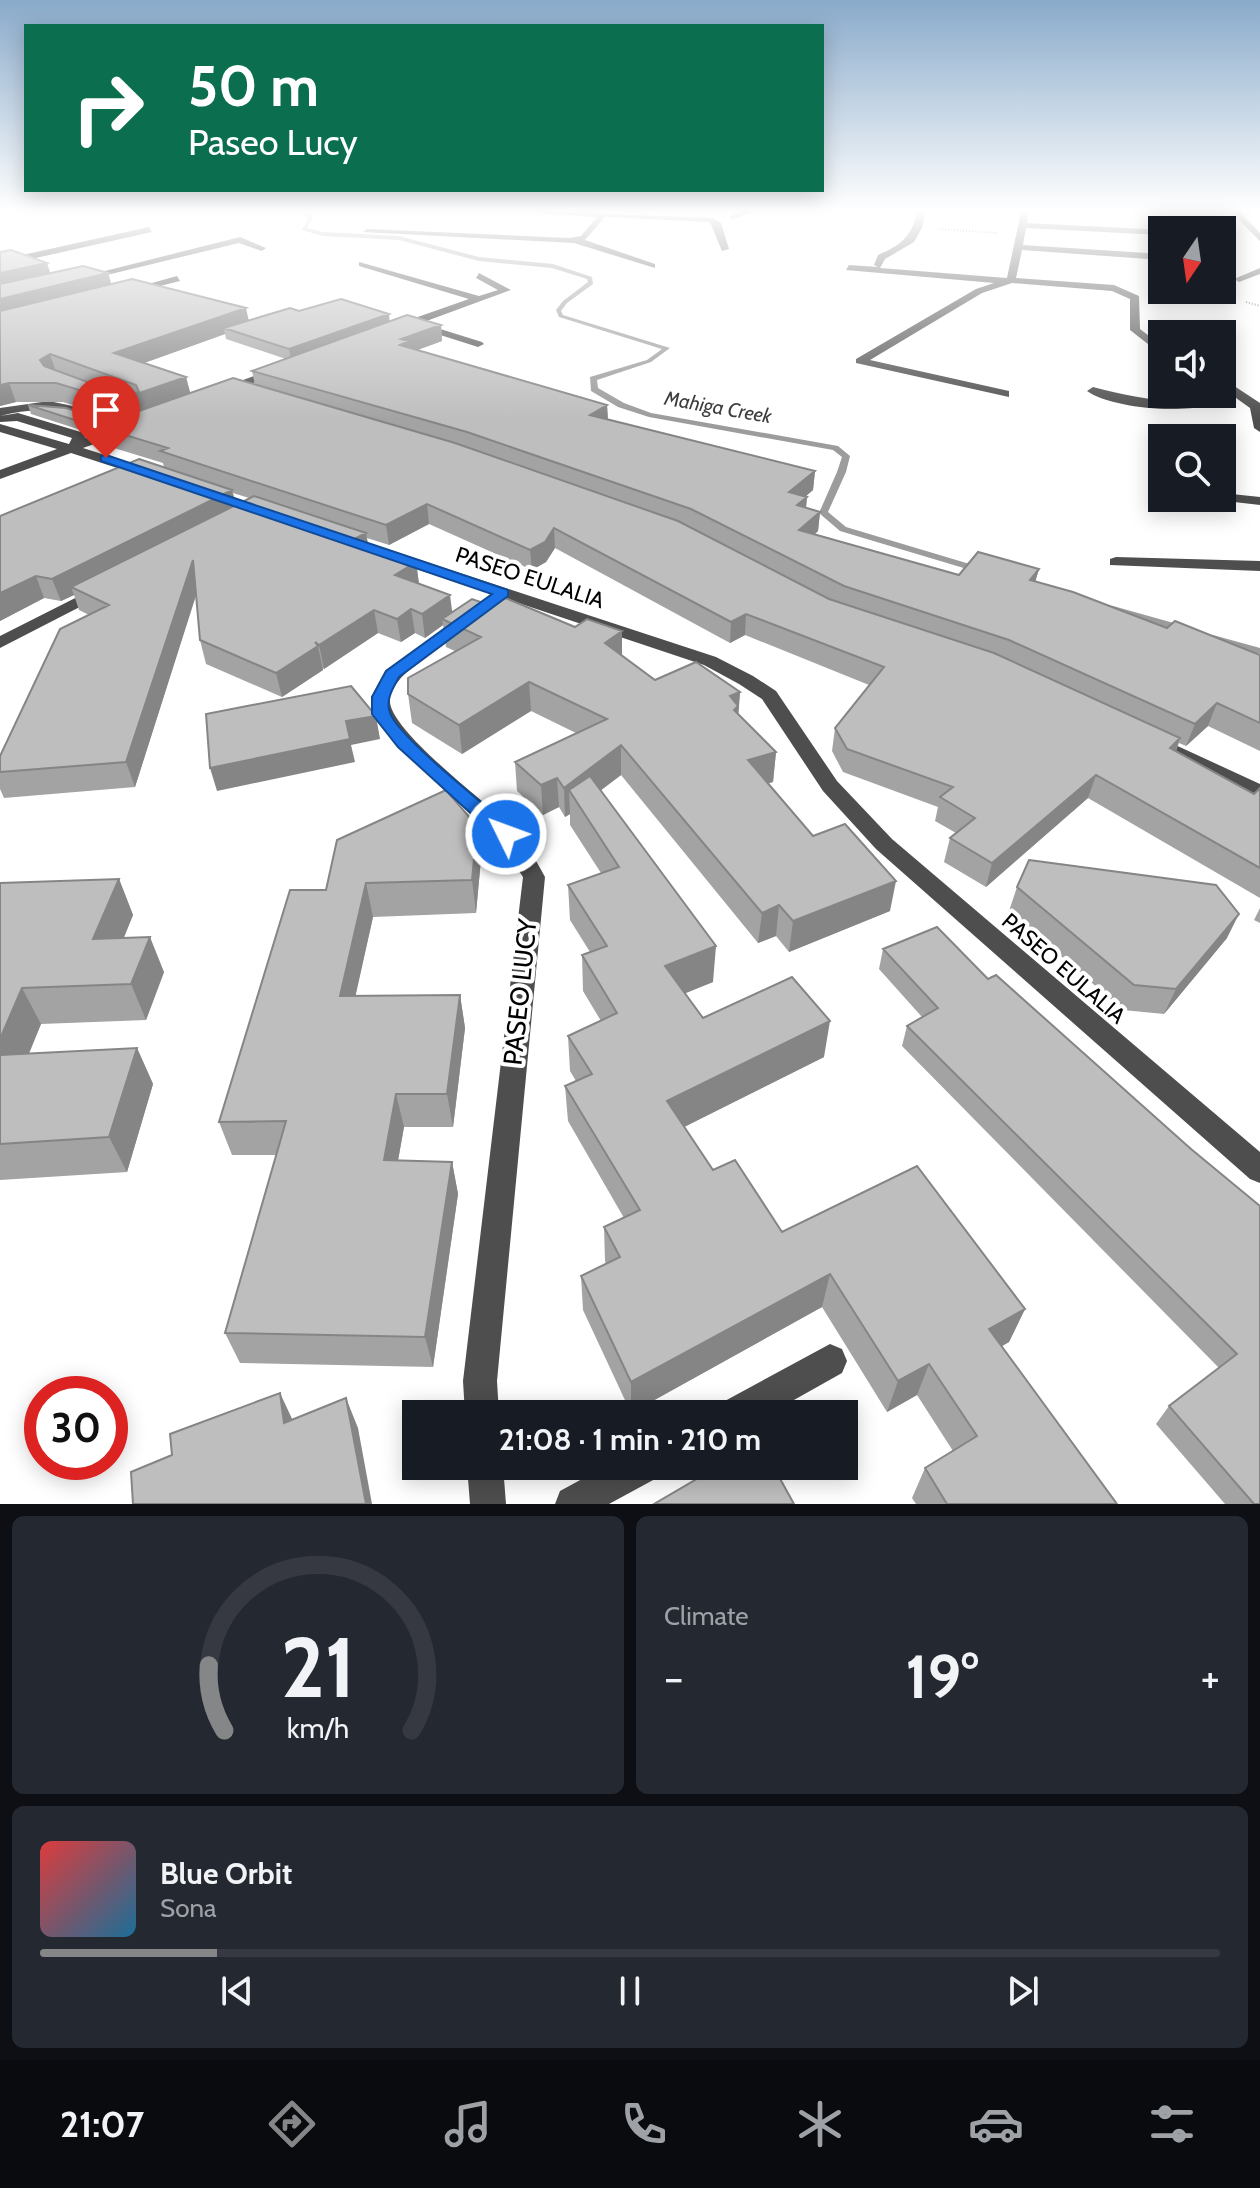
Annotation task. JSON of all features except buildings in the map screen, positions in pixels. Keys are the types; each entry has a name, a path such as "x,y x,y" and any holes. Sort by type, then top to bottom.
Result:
{"street":[{"path":"118,294 160,279"},
{"path":"412,279 478,299"},
{"path":"379,334 506,290 485,279"},
{"path":"891,328 973,279"},
{"path":"996,279 1114,288 1128,293 1135,298 1135,330 1148,341"},
{"path":"1005,394 860,361 979,291 1011,280"},
{"path":"409,323 478,344"},
{"path":"204,397 290,366"},
{"path":"231,387 260,396"},
{"path":"0,405 51,389"},
{"path":"1093,391 1148,403"},
{"path":"1236,392 1256,406 1260,428"},
{"path":"0,412 45,404 66,404 123,429"},
{"path":"0,419 18,417 61,429 79,436 76,448"},
{"path":"0,475 137,424"},
{"path":"0,428 54,445 76,448 166,479"},
{"path":"1236,498 1260,501"},
{"name":"PASEO EULALIA","path":"372,549 710,661 769,695 830,786 884,844 1260,1170"},
{"path":"1116,562 1260,566"},
{"path":"0,643 114,584"},
{"name":"PASEO LUCY","path":"481,1400 480,1381 534,877 506,834 405,743 381,714 380,697 392,674 503,593"},
{"path":"1147,737 1260,792"},
{"path":"760,1400 830,1361"},
{"path":"486,1480 488,1504"},
{"path":"573,1504 617,1480"}],"waterway":[{"name":"Mahiga Creek","path":"590,279 591,283 565,302 558,311 561,316 667,348 649,361 593,379 594,389 621,405 649,415 835,448 846,456 823,513 843,529 980,570"},
{"name":"Mahiga Creek","path":"1113,609 1184,629"},
{"name":"Mahiga Creek","path":"1213,638 1260,651"}],"route":[{"path":"106,458 503,593 392,674 380,697 381,714 405,743 506,834"}]}
